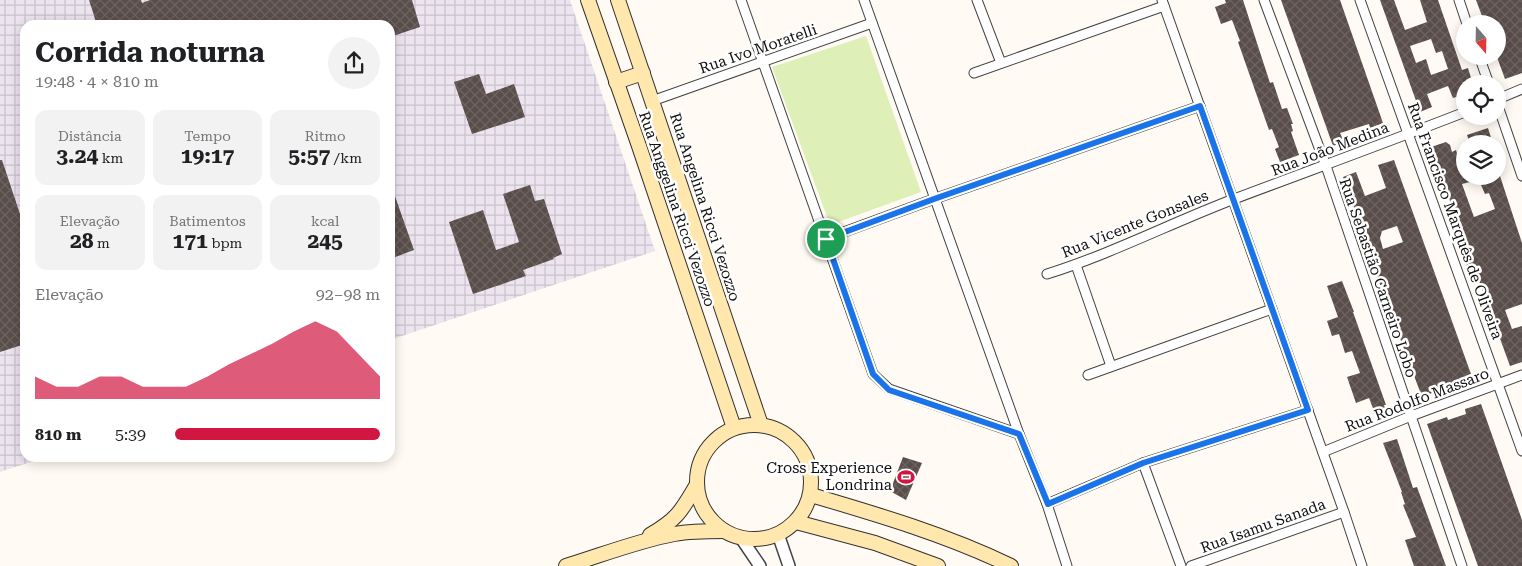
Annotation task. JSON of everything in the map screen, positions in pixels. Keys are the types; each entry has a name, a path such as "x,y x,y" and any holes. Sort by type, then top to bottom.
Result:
{"main road":[{"name":"Rua Anggelina Ricci Vezozzo","path":"588,0 734,428"},
{"name":"Rua Angelina Ricci Vezozzo","path":"618,0 761,425"},
{"path":"616,82 643,73"},
{"path":"747,425 761,425 776,429 790,437 801,448 809,463 812,479 810,495 807,505 796,522 778,534 760,539 741,538 724,531 710,520 701,504 696,486 698,468 706,451 718,437 734,428 747,425"},
{"path":"634,544 669,524 683,508 696,486"},
{"path":"810,495 893,519 974,548 1011,566"},
{"path":"796,522 875,543 938,566"},
{"path":"566,566 634,544 674,534 724,531"}],"street":[{"path":"740,0 873,374 889,390 1019,434"},
{"path":"864,0 1019,434 1048,504 1067,566"},
{"path":"977,0 1001,62"},
{"name":"Rua Sebastião Carneiro Lobo","path":"1264,0 1326,166 1462,566"},
{"name":"Rua Francisco Marquês de Oliveira","path":"1360,0 1410,134 1522,451"},
{"path":"1459,0 1465,15"},
{"path":"974,73 1163,3 1362,566"},
{"name":"Rua Ivo Moratelli","path":"652,100 872,23"},
{"path":"1506,96 1522,89"},
{"path":"826,239 934,199 1200,106"},
{"name":"Rua João Medina","path":"1233,200 1456,116"},
{"path":"1505,125 1522,176"},
{"name":"Rua Vicente Gonsales","path":"1047,274 1076,265 1233,200"},
{"path":"1076,265 1111,366"},
{"path":"1088,374 1272,309"},
{"name":"Rua Rodolfo Massaro","path":"1323,452 1411,416 1522,375"},
{"path":"1048,504 1143,463 1308,410"},
{"path":"1143,463 1181,566"},
{"name":"Rua Isamu Sanada","path":"1191,566 1344,512"},
{"path":"778,534 789,566"},
{"path":"741,538 760,566"}],"shaded area":[{"path":"0,0 570,0 655,251 395,338 395,20 20,20 20,462 31,462 0,472"}],"green space":[{"path":"866,36 921,192 830,225 772,67"}],"building":[{"path":"89,0 141,0 142,3 150,0 412,0 420,27 395,35 395,20 95,20"},
{"path":"1225,0 1243,0 1270,83 1273,82 1282,109 1287,108 1293,124 1291,124 1293,131 1291,132 1299,155 1280,162 1275,149 1279,147 1272,129 1269,130 1232,20 1221,24 1215,7 1226,3"},
{"path":"1281,0 1340,0 1383,123 1370,128 1369,124 1340,133 1344,142 1333,146"},
{"path":"1380,0 1394,0 1405,30 1427,22 1420,0 1438,0 1456,52 1456,65 1460,65 1462,70 1468,68 1470,75 1456,75 1456,97 1453,98 1448,86 1427,94 1432,107 1420,112","holes":["1431,39 1436,53 1442,51 1448,69 1431,75 1426,59 1416,63 1410,46"]},
{"path":"1476,0 1522,0 1522,73 1506,79 1506,75 1504,75 1500,65 1506,65 1506,15 1482,15"},
{"path":"479,74 486,94 514,84 525,117 472,134 454,82"},
{"path":"1488,128 1490,135 1467,135"},
{"path":"1446,142 1450,145 1452,152 1456,150 1456,185 1462,185 1474,217 1495,209 1489,193 1485,194 1481,185 1503,185 1522,243 1522,304 1505,310 1512,329 1522,326 1522,362 1510,366 1475,270 1469,272 1464,257 1469,255 1431,147"},
{"path":"0,160 2,160 20,214 20,346 0,352"},
{"path":"1394,160 1471,374 1456,380 1458,387 1433,396 1432,393 1422,397 1343,177 1356,172 1365,196 1386,188 1378,165","holes":["1397,226 1403,242 1383,249 1380,238 1382,231"]},
{"path":"530,185 535,201 544,199 562,254 554,259 523,270 526,276 473,294 449,222 483,210 496,250 519,242 503,194"},
{"path":"395,196 414,250 395,257"},
{"path":"1342,281 1386,405 1384,405 1386,412 1376,416 1369,398 1356,403 1347,377 1360,373 1352,351 1345,353 1339,334 1332,336 1327,321 1338,317 1327,286"},
{"path":"1481,404 1522,520 1522,566 1478,566 1427,424 1447,417 1448,420 1466,414 1465,409"},
{"path":"1397,439 1413,488 1417,487 1446,566 1414,566 1405,540 1416,537 1403,505 1405,504 1402,492 1383,443"},
{"name":"Cross Experience Londrina","path":"903,457 922,463 906,500 890,491"}],"place":[{"name":"Cross Experience Londrina","path":"906,477"}],"route":[{"path":"1200,106 1308,410 1143,463 1048,504 1019,434 889,390 873,374 826,239 934,199 1200,106"}]}
